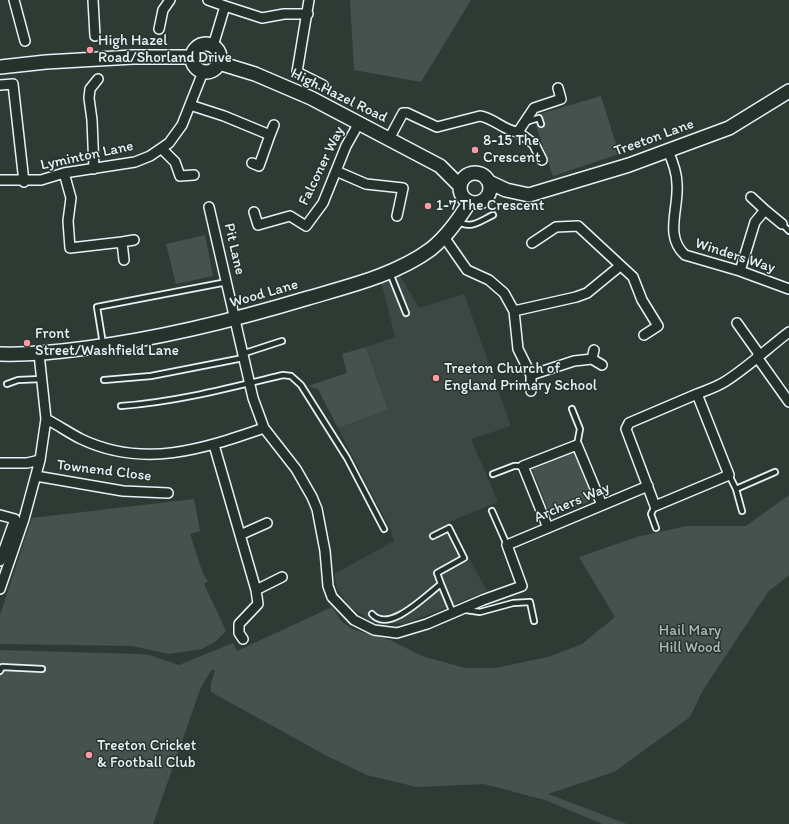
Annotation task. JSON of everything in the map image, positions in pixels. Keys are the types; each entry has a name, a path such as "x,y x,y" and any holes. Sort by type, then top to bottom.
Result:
{"main road":[{"path":"205,44 213,46 219,52 219,63 211,72 203,72 193,65 191,57 196,48 205,44"},
{"path":"0,67 46,62 133,57 191,57"},
{"name":"High Hazel Road","path":"219,63 255,74 284,86 359,122 440,166 471,174"},
{"name":"Treeton Lane","path":"489,182 522,194 529,195 668,151 729,128 789,91"},
{"name":"High Hazel Road","path":"440,166 460,186"},
{"path":"471,174 482,174 489,182 490,192 488,197 479,203 469,202 462,196 460,186 464,178 471,174"},
{"name":"Treeton Lane","path":"488,197 522,194"},
{"name":"Wood Lane","path":"0,354 39,354 142,340 235,320 389,272 417,258 444,237 458,221 469,202"}],"street":[{"path":"14,0 24,41"},
{"path":"93,0 95,36"},
{"path":"159,29 163,10 170,0"},
{"path":"208,0 262,18 284,14 308,14"},
{"path":"309,0 308,14 297,72 323,85"},
{"path":"213,46 225,6"},
{"name":"Lyminton Lane","path":"0,180 24,182 40,180 64,173 136,162 162,149 169,143 182,125 203,72"},
{"path":"94,169 92,120 89,98 90,88 98,79"},
{"path":"0,85 13,84 24,182"},
{"path":"518,132 534,108 561,99 558,88"},
{"path":"190,105 224,116 270,135"},
{"path":"389,139 403,113 407,113 437,127 480,116 511,131 518,132 534,144 542,160"},
{"name":"Falconer Way","path":"254,212 258,225 290,216 306,226 323,203 346,146 359,122"},
{"path":"252,163 259,166 274,124"},
{"path":"162,149 175,162 180,176 194,175"},
{"name":"Winders Way","path":"668,151 676,171 678,186 674,231 678,247 685,255 740,271 789,288"},
{"path":"336,171 366,184 403,188 397,216"},
{"path":"64,173 71,198 68,221 70,248 134,240"},
{"path":"751,197 782,224"},
{"name":"Pit Lane","path":"209,207 249,384 264,428 296,469 317,509 325,550 328,586 332,597 354,620 365,626 388,633 409,630 522,586 507,545"},
{"path":"740,271 755,222 765,210"},
{"path":"532,243 556,227 578,226 633,277 642,300 658,326 644,335"},
{"path":"444,237 467,270 489,280 504,293 514,311 518,349 531,375 531,391"},
{"path":"122,242 124,260"},
{"path":"514,311 576,298 587,293 620,266"},
{"path":"737,323 789,402"},
{"path":"697,394 730,475 655,506 626,429 629,423 725,382 751,364 758,356 789,332"},
{"path":"0,590 40,460 46,419 39,354"},
{"path":"531,375 593,355 602,365"},
{"path":"46,419 81,439 131,453 166,454 214,445 264,428"},
{"path":"548,528 523,466 577,444 602,505"},
{"path":"214,445 256,590 258,604 239,624 239,633 243,639"},
{"path":"0,463 27,463 40,460"},
{"name":"Townend Close","path":"36,476 123,491 168,493"},
{"name":"Archers Way","path":"507,545 648,486"},
{"path":"0,515 15,519 0,561"},
{"path":"240,535 267,523"},
{"path":"256,590 282,577"}],"lane":[{"path":"524,122 539,118 541,124"},
{"path":"458,221 464,225 470,226 493,214"},
{"path":"782,224 789,231"},
{"path":"389,272 406,313"},
{"path":"104,346 97,307 227,282"},
{"path":"104,380 151,376 243,356 282,341"},
{"path":"121,406 154,403 283,376 297,379 347,458 384,529"},
{"path":"7,384 18,380 41,379"},
{"path":"572,409 580,429 577,444"},
{"path":"493,474 514,466 523,466"},
{"path":"736,489 775,472"},
{"path":"730,475 736,489 742,511"},
{"path":"655,506 651,514 656,528"},
{"path":"492,511 507,545"},
{"path":"433,536 449,528 464,558 437,573 440,584 457,612 480,612 513,603 530,602 534,621"},
{"path":"372,614 375,618 385,621 397,618 440,584"},
{"path":"0,671 2,667 42,669"}],"shaded area":[{"name":"Treeton Church of England Primary School","path":"399,274 419,308 464,294 511,426 471,439 498,502 449,522 487,591 404,624 373,622 350,607 337,588 334,574 394,541 391,531 338,428 388,410 366,347 395,337 381,281"}],"green space":[{"path":"350,0 471,0 421,82 354,70"},
{"path":"601,96 619,154 553,176 533,116"},
{"path":"205,235 213,276 176,284 166,244"},
{"path":"366,347 388,410 338,428 318,389 308,386 347,373 342,354"},
{"path":"572,450 577,455 593,496 590,501 553,516 550,514 532,469 533,467"},
{"name":"Hail Mary Hill Wood","path":"789,495 789,575 768,592 703,690 690,717 614,772 548,794 627,824 603,824 545,800 484,784 417,787 367,775 327,756 211,692 211,683 215,671 212,669 201,687 153,824 0,824 0,650 138,654 149,655 179,665 233,643 237,651 332,607 341,621 352,629 390,640 422,656 465,668 495,668 548,657 582,644 615,617 579,557 637,537 687,526 746,526"},
{"path":"194,499 200,531 190,534 203,574 208,581 204,584 226,631 215,642 202,649 169,654 132,646 0,644 0,615 32,518"}],"place":[{"name":"High Hazel Road/Shorland Drive","path":"90,50"},
{"name":"8-15 The Crescent","path":"475,150"},
{"name":"1-7 The Crescent","path":"428,206"},
{"name":"Front Street/Washfield Lane","path":"27,343"},
{"name":"Treeton Church of England Primary School","path":"436,378"},
{"name":"Treeton Cricket & Football Club","path":"89,755"}]}
